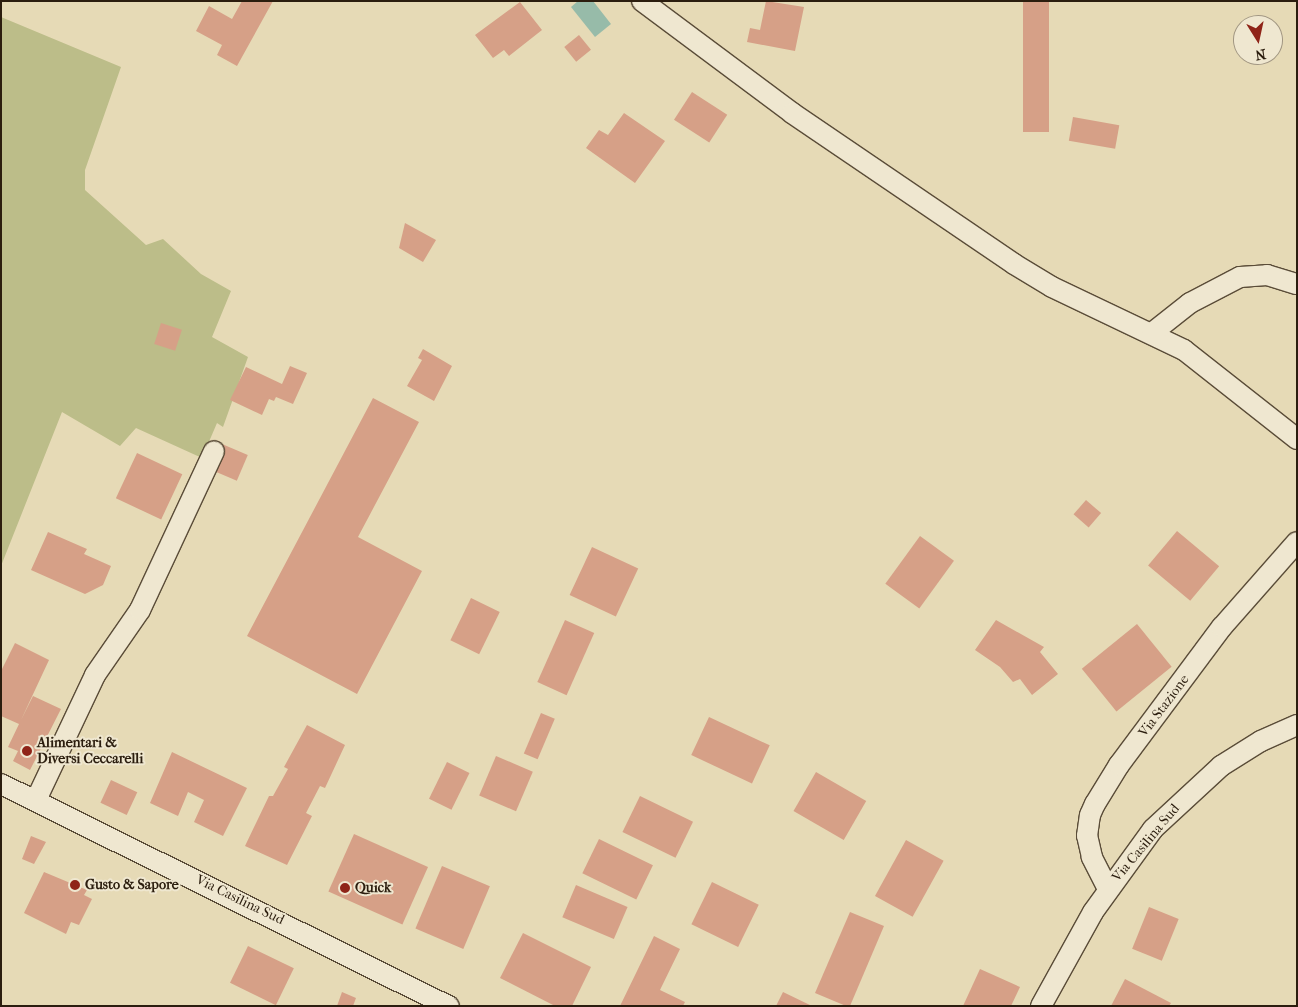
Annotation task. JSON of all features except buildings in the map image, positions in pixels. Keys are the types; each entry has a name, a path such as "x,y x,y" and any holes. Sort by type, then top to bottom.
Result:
{"street":[{"path":"642,1 792,113 1014,264 1062,293 1152,333 1206,365 1297,439"},
{"path":"1152,333 1190,303 1240,277 1268,275 1297,284"},
{"path":"36,800 95,675 145,599 214,451"},
{"name":"Via Stazione","path":"1108,889 1092,857 1087,836 1090,815 1095,804 1119,766 1222,627 1297,542"},
{"name":"Via Casilina Sud","path":"1041,1006 1108,889 1153,829 1189,792 1247,748 1297,724"},
{"name":"Via Casilina Sud","path":"1,784 450,1006"}],"green space":[{"path":"1,17 121,67 85,170 85,190 146,245 163,239 201,274 231,291 212,337 248,357 223,427 217,423 202,458 136,428 120,446 62,412 1,566"}],"shaded area":[{"path":"578,1 593,1 611,24 595,37 571,7"}],"place":[{"name":"Alimentari & Diversi Ceccarelli","path":"27,751"},
{"name":"Gusto & Sapore","path":"75,885"},
{"name":"Quick","path":"345,888"}]}
